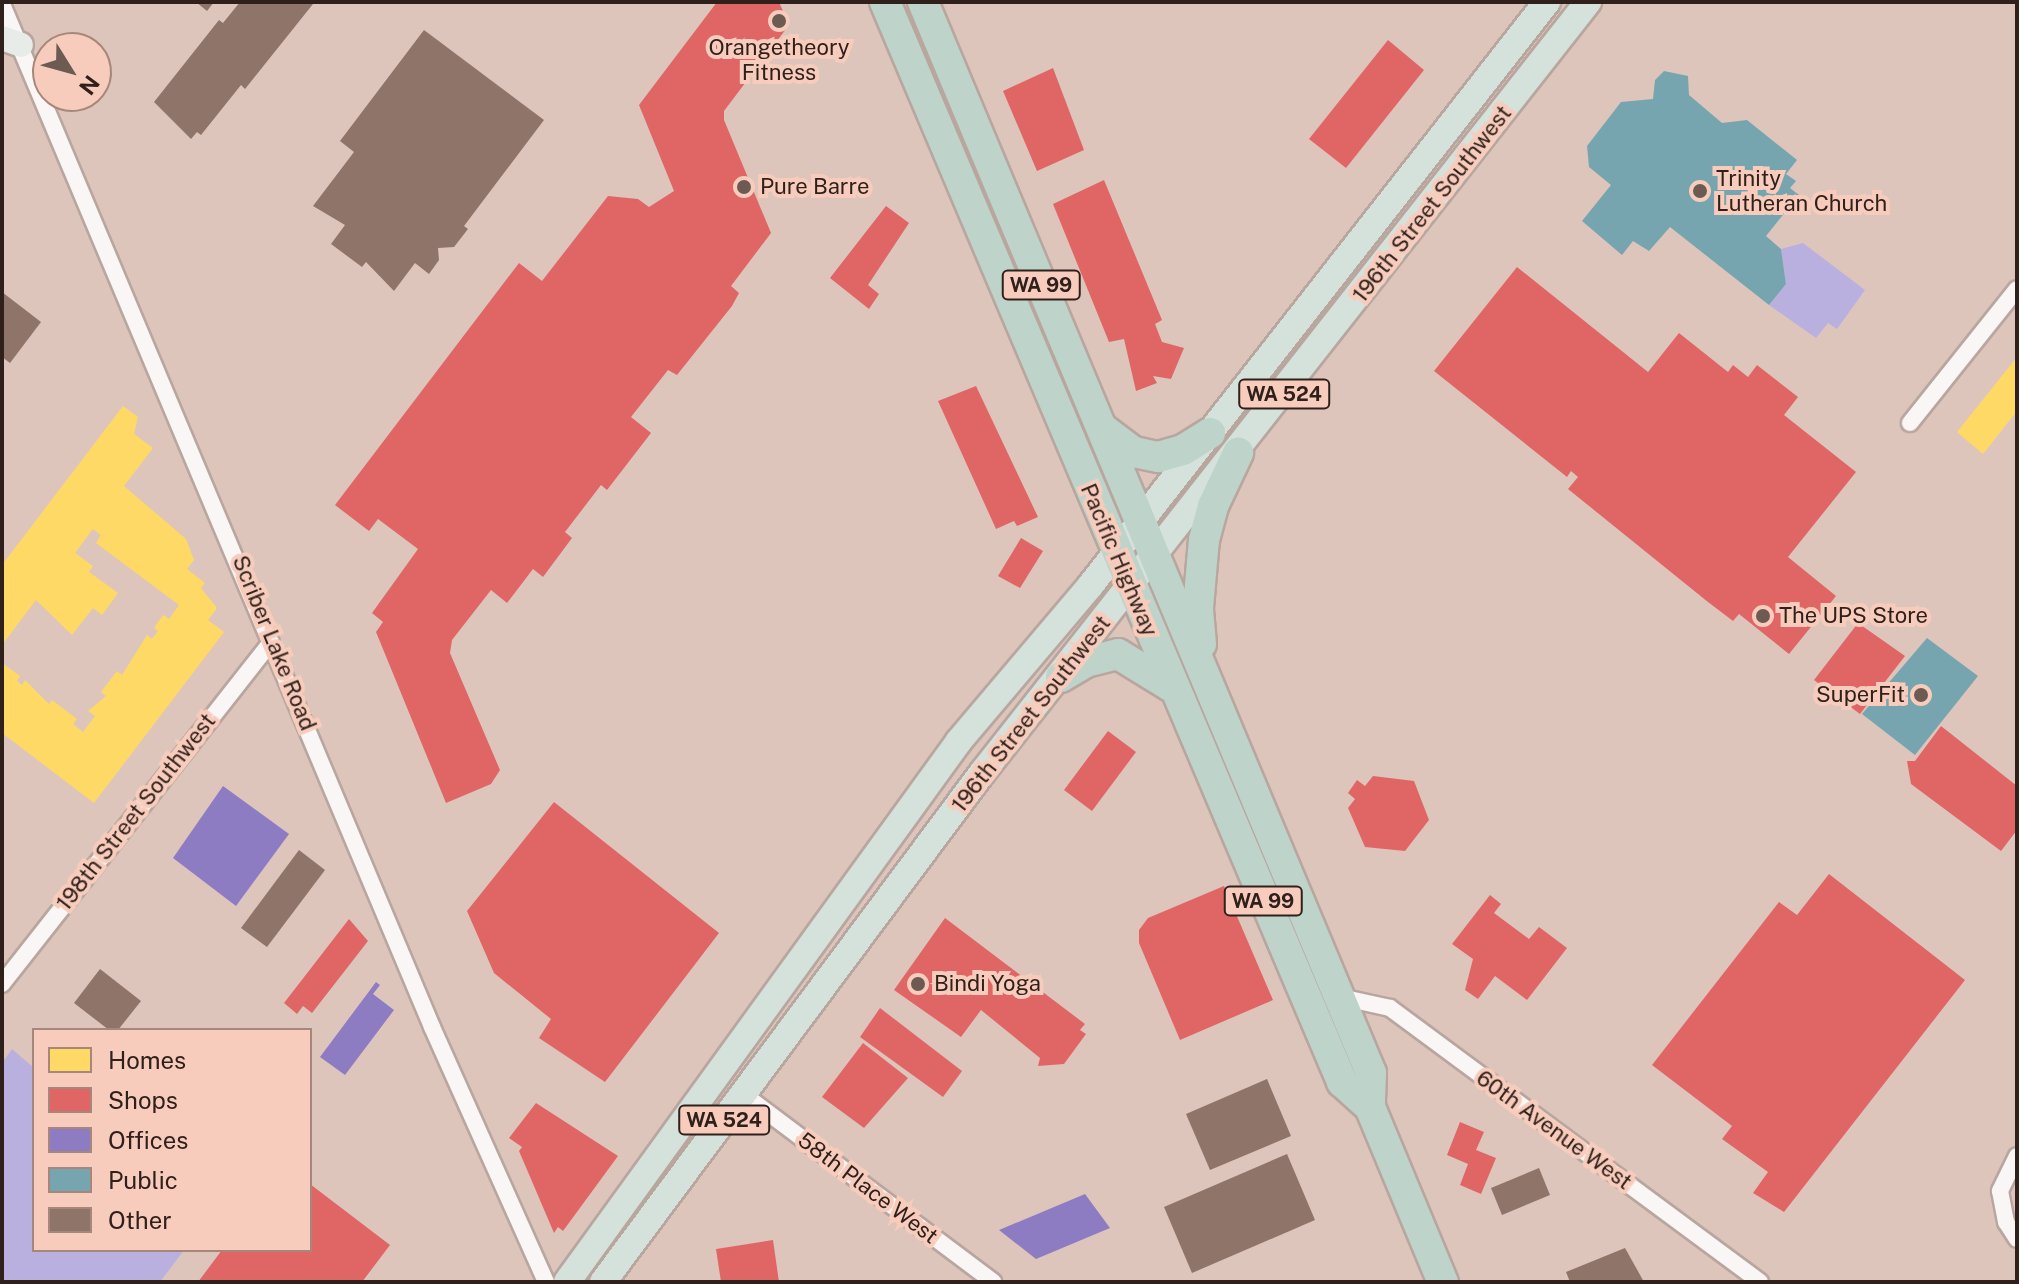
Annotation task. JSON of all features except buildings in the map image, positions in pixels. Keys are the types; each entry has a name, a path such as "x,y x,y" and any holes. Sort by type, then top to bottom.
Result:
{"highway":[{"name":"Pacific Highway","path":"885,2 1170,686 1342,1082 1370,1107"},
{"name":"Pacific Highway","path":"923,2 1371,1073 1370,1107 1443,1282"},
{"path":"1101,427 1134,452 1158,457 1183,450 1210,433"},
{"path":"1206,682 1200,565 1213,506 1238,453"},
{"path":"1061,677 1086,662 1118,654 1170,686"}],"main road":[{"name":"196th Street Southwest","path":"567,1282 959,741 1140,522 1547,2"},
{"name":"196th Street Southwest","path":"603,1282 874,914 1331,336 1579,6"},
{"path":"1491,74 1503,111"},
{"path":"1331,336 1326,325 1347,287 1346,259"},
{"path":"873,858 881,874 874,914"},
{"path":"743,1042 748,1050 737,1085 743,1094"}],"street":[{"name":"Scriber Lake Road","path":"2,4 12,42 271,642 432,1027 546,1282"},
{"path":"1910,423 2017,289"},
{"name":"198th Street Southwest","path":"2,984 271,642"},
{"name":"60th Avenue West","path":"1340,997 1390,1008 1760,1282"},
{"name":"58th Place West","path":"743,1094 993,1282"},
{"path":"2017,1156 2000,1191 2006,1222 2017,1239"}],"shaded area":[{"path":"1803,243 1865,290 1837,329 1828,323 1816,338 1769,305 1786,284 1781,249"},
{"path":"12,1049 32,1066 32,1252 182,1252 160,1282 2,1282 2,1063"}],"place":[{"name":"Orangetheory Fitness","path":"779,21"},
{"name":"Pure Barre","path":"744,187"},
{"name":"Trinity Lutheran Church","path":"1700,191"},
{"name":"The UPS Store","path":"1763,616"},
{"name":"SuperFit","path":"1921,695"},
{"name":"Bindi Yoga","path":"918,984"}]}
